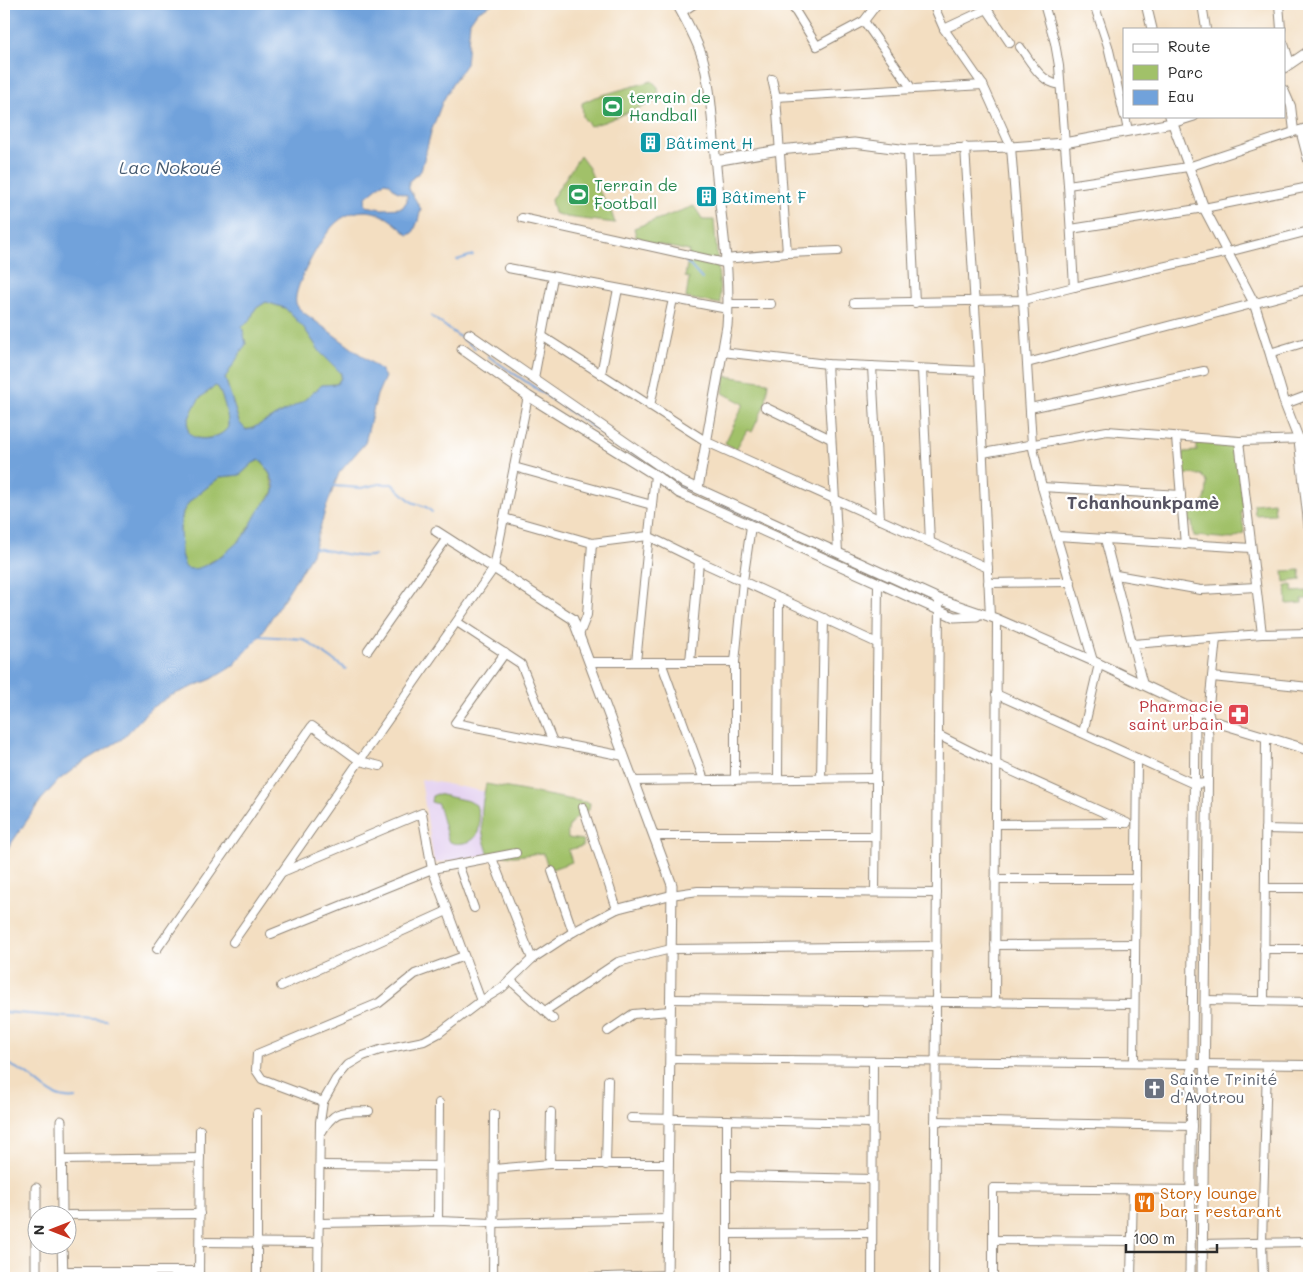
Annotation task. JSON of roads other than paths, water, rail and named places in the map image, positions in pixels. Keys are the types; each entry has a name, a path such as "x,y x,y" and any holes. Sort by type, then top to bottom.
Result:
{"street":[{"path":"694,4 679,8 704,62 711,110 728,306 722,352 698,488"},
{"path":"793,5 817,46 864,21 877,4"},
{"path":"933,4 944,30 982,85 1011,147 1032,444 1042,486 1096,663 1083,733"},
{"path":"1044,4 1055,43 1060,85 1074,287"},
{"path":"1094,4 1108,46 1123,112"},
{"path":"1146,4 1152,28"},
{"path":"1202,4 1206,28"},
{"path":"1279,4 1281,28"},
{"path":"944,30 990,6 1010,43"},
{"path":"864,21 912,89"},
{"path":"1020,47 1044,79 1053,84 1060,85"},
{"path":"1287,66 1309,51"},
{"path":"772,80 776,97 787,253"},
{"path":"776,97 982,85"},
{"path":"1286,95 1309,164"},
{"path":"1125,118 1128,131"},
{"path":"715,162 779,150 854,143 908,150 1011,147 1064,143 1128,131 1171,120 1204,208 1254,303 1285,404 1299,440 1309,526"},
{"path":"1068,185 1188,167 1309,127"},
{"path":"965,147 979,371 988,583 996,694 995,1003"},
{"path":"908,150 915,303"},
{"path":"1071,228 1204,208 1309,187"},
{"path":"522,218 725,261 787,253 838,251"},
{"path":"854,304 1023,300 1309,231"},
{"path":"508,268 673,299 728,306 770,304"},
{"path":"534,378 553,277"},
{"path":"601,374 618,289"},
{"path":"1027,363 1309,290"},
{"path":"650,406 673,299"},
{"path":"469,334 684,482 939,599 991,617 1190,706 1199,725 1207,721 1219,723 1309,750"},
{"path":"542,336 707,442 988,568"},
{"path":"1270,352 1309,341"},
{"path":"475,359 485,346"},
{"path":"462,349 528,396 679,492 750,526 954,617 991,617"},
{"path":"722,352 827,364 979,371"},
{"path":"827,364 838,552"},
{"path":"872,366 880,520"},
{"path":"922,369 930,542"},
{"path":"1030,408 1204,371"},
{"path":"1285,404 1309,395"},
{"path":"233,942 494,568 528,396"},
{"path":"765,407 831,439"},
{"path":"983,454 1107,431 1239,440 1309,439"},
{"path":"1176,437 1185,545"},
{"path":"1239,440 1262,634"},
{"path":"514,467 652,505"},
{"path":"636,662 655,475"},
{"path":"1042,486 1181,495"},
{"path":"504,518 592,543 648,536 877,643"},
{"path":"735,780 735,662 750,526"},
{"path":"436,531 573,619 672,885 667,1276 577,1278"},
{"path":"1057,536 1251,548"},
{"path":"368,650 447,538"},
{"path":"1105,539 1116,575 1143,685"},
{"path":"579,635 586,615 592,543"},
{"path":"690,662 699,561"},
{"path":"1116,575 1202,590 1256,587"},
{"path":"988,583 1071,582"},
{"path":"875,892 878,583"},
{"path":"778,779 779,598"},
{"path":"934,1278 939,599"},
{"path":"821,779 824,618"},
{"path":"457,622 521,664 553,742"},
{"path":"1133,644 1262,634 1309,633"},
{"path":"1202,1278 1207,721 1216,638"},
{"path":"505,653 455,723 624,756"},
{"path":"590,662 735,662"},
{"path":"661,662 704,780"},
{"path":"1212,677 1309,687"},
{"path":"996,694 1194,784 1207,783"},
{"path":"1190,1278 1196,716"},
{"path":"157,949 312,726 360,761 380,766"},
{"path":"938,735 996,764 1127,823"},
{"path":"1264,1001 1266,738"},
{"path":"1134,1063 1137,758"},
{"path":"633,781 876,778"},
{"path":"583,807 617,909"},
{"path":"280,874 422,813 432,869 481,1001"},
{"path":"996,824 1136,823"},
{"path":"1265,830 1309,830"},
{"path":"654,836 875,836"},
{"path":"271,934 432,869 516,853"},
{"path":"492,858 532,959"},
{"path":"458,864 474,908"},
{"path":"552,871 573,932"},
{"path":"995,879 1136,879"},
{"path":"1265,888 1309,888"},
{"path":"318,1278 320,1134 323,1102 348,1065 363,1056 380,1050 424,1041 439,1033 481,1001 502,988 532,959 573,932 617,909 698,891 937,893"},
{"path":"280,986 448,911"},
{"path":"995,945 1135,944"},
{"path":"545,1012 618,962 672,949 937,946"},
{"path":"1264,949 1309,949"},
{"path":"323,1102 262,1079 256,1070 258,1054 379,1002 415,974 464,956"},
{"path":"510,980 553,1019"},
{"path":"670,999 1134,1004"},
{"path":"1205,1000 1309,1002"},
{"path":"608,1031 633,1014 670,1011"},
{"path":"670,1059 1309,1065"},
{"path":"872,1278 873,1061"},
{"path":"1263,1278 1262,1242 1267,1065"},
{"path":"606,1165 608,1080"},
{"path":"438,1221 439,1103"},
{"path":"320,1134 328,1120 338,1112 369,1111"},
{"path":"550,1164 551,1112"},
{"path":"257,1113 257,1278"},
{"path":"493,1278 494,1114"},
{"path":"631,1118 872,1123"},
{"path":"727,1120 727,1278"},
{"path":"61,1121 62,1204"},
{"path":"935,1121 1192,1126"},
{"path":"62,1254 62,1274 199,1274 200,1130"},
{"path":"61,1160 200,1158"},
{"path":"494,1169 550,1164 668,1164"},
{"path":"320,1165 439,1166"},
{"path":"727,1176 872,1178"},
{"path":"36,1188 36,1278"},
{"path":"993,1278 994,1188 1203,1190"},
{"path":"1131,1278 1132,1190"},
{"path":"78,1215 200,1214"},
{"path":"319,1223 438,1221 494,1223 667,1219"},
{"path":"727,1234 872,1233"},
{"path":"993,1240 1132,1241"},
{"path":"200,1242 318,1243"},
{"path":"1202,1244 1309,1242"}],"water":[{"name":"Lac Nokoué","path":"4,4 492,4 477,12 470,22 466,64 442,103 431,132 421,171 409,181 409,189 421,209 413,233 408,235 388,218 378,213 363,211 349,215 331,228 317,248 299,285 296,296 297,306 380,369 385,377 377,395 365,443 339,473 312,554 260,636 233,666 212,679 170,696 151,708 122,739 79,765 59,780 41,800 4,854","holes":["384,182 389,183 396,191 407,195 407,201 402,208 382,209 366,206 366,197","266,302 285,308 304,328 321,353 341,373 341,378 337,384 322,385 302,402 246,430 239,422 225,378 246,344 242,326 250,321 255,309","215,386 218,387 227,412 228,422 228,427 221,434 205,439 199,439 190,434 188,430 190,416 200,398","260,460 263,462 274,483 272,495 263,504 246,533 227,552 200,568 192,569 185,567 181,554 180,528 183,512 190,501 220,477 240,475 253,463"]}],"waterway":[{"path":"457,260 473,255"},
{"path":"684,259 702,279"},
{"path":"431,316 475,348"},
{"path":"488,356 680,486 763,523"},
{"path":"334,486 361,488 379,484 392,484 412,502 426,507 432,512"},
{"path":"314,548 355,556 375,555"},
{"path":"945,606 955,611"},
{"path":"260,636 303,639 346,669"},
{"path":"4,1012 106,1020"},
{"path":"4,1062 25,1073 55,1095 76,1098"}],"place":[{"name":"terrain de Handball","path":"613,106"},
{"name":"Bâtiment H","path":"650,143"},
{"name":"Terrain de Football","path":"578,194"},
{"name":"Bâtiment F","path":"706,197"},
{"name":"Pharmacie saint urbain","path":"1239,715"},
{"name":"Sainte Trinité d'Avotrou","path":"1154,1088"},
{"name":"Story lounge bar - restarant","path":"1144,1202"}],"district":[{"name":"Tchanhounkpamè","path":"1143,503"}]}
